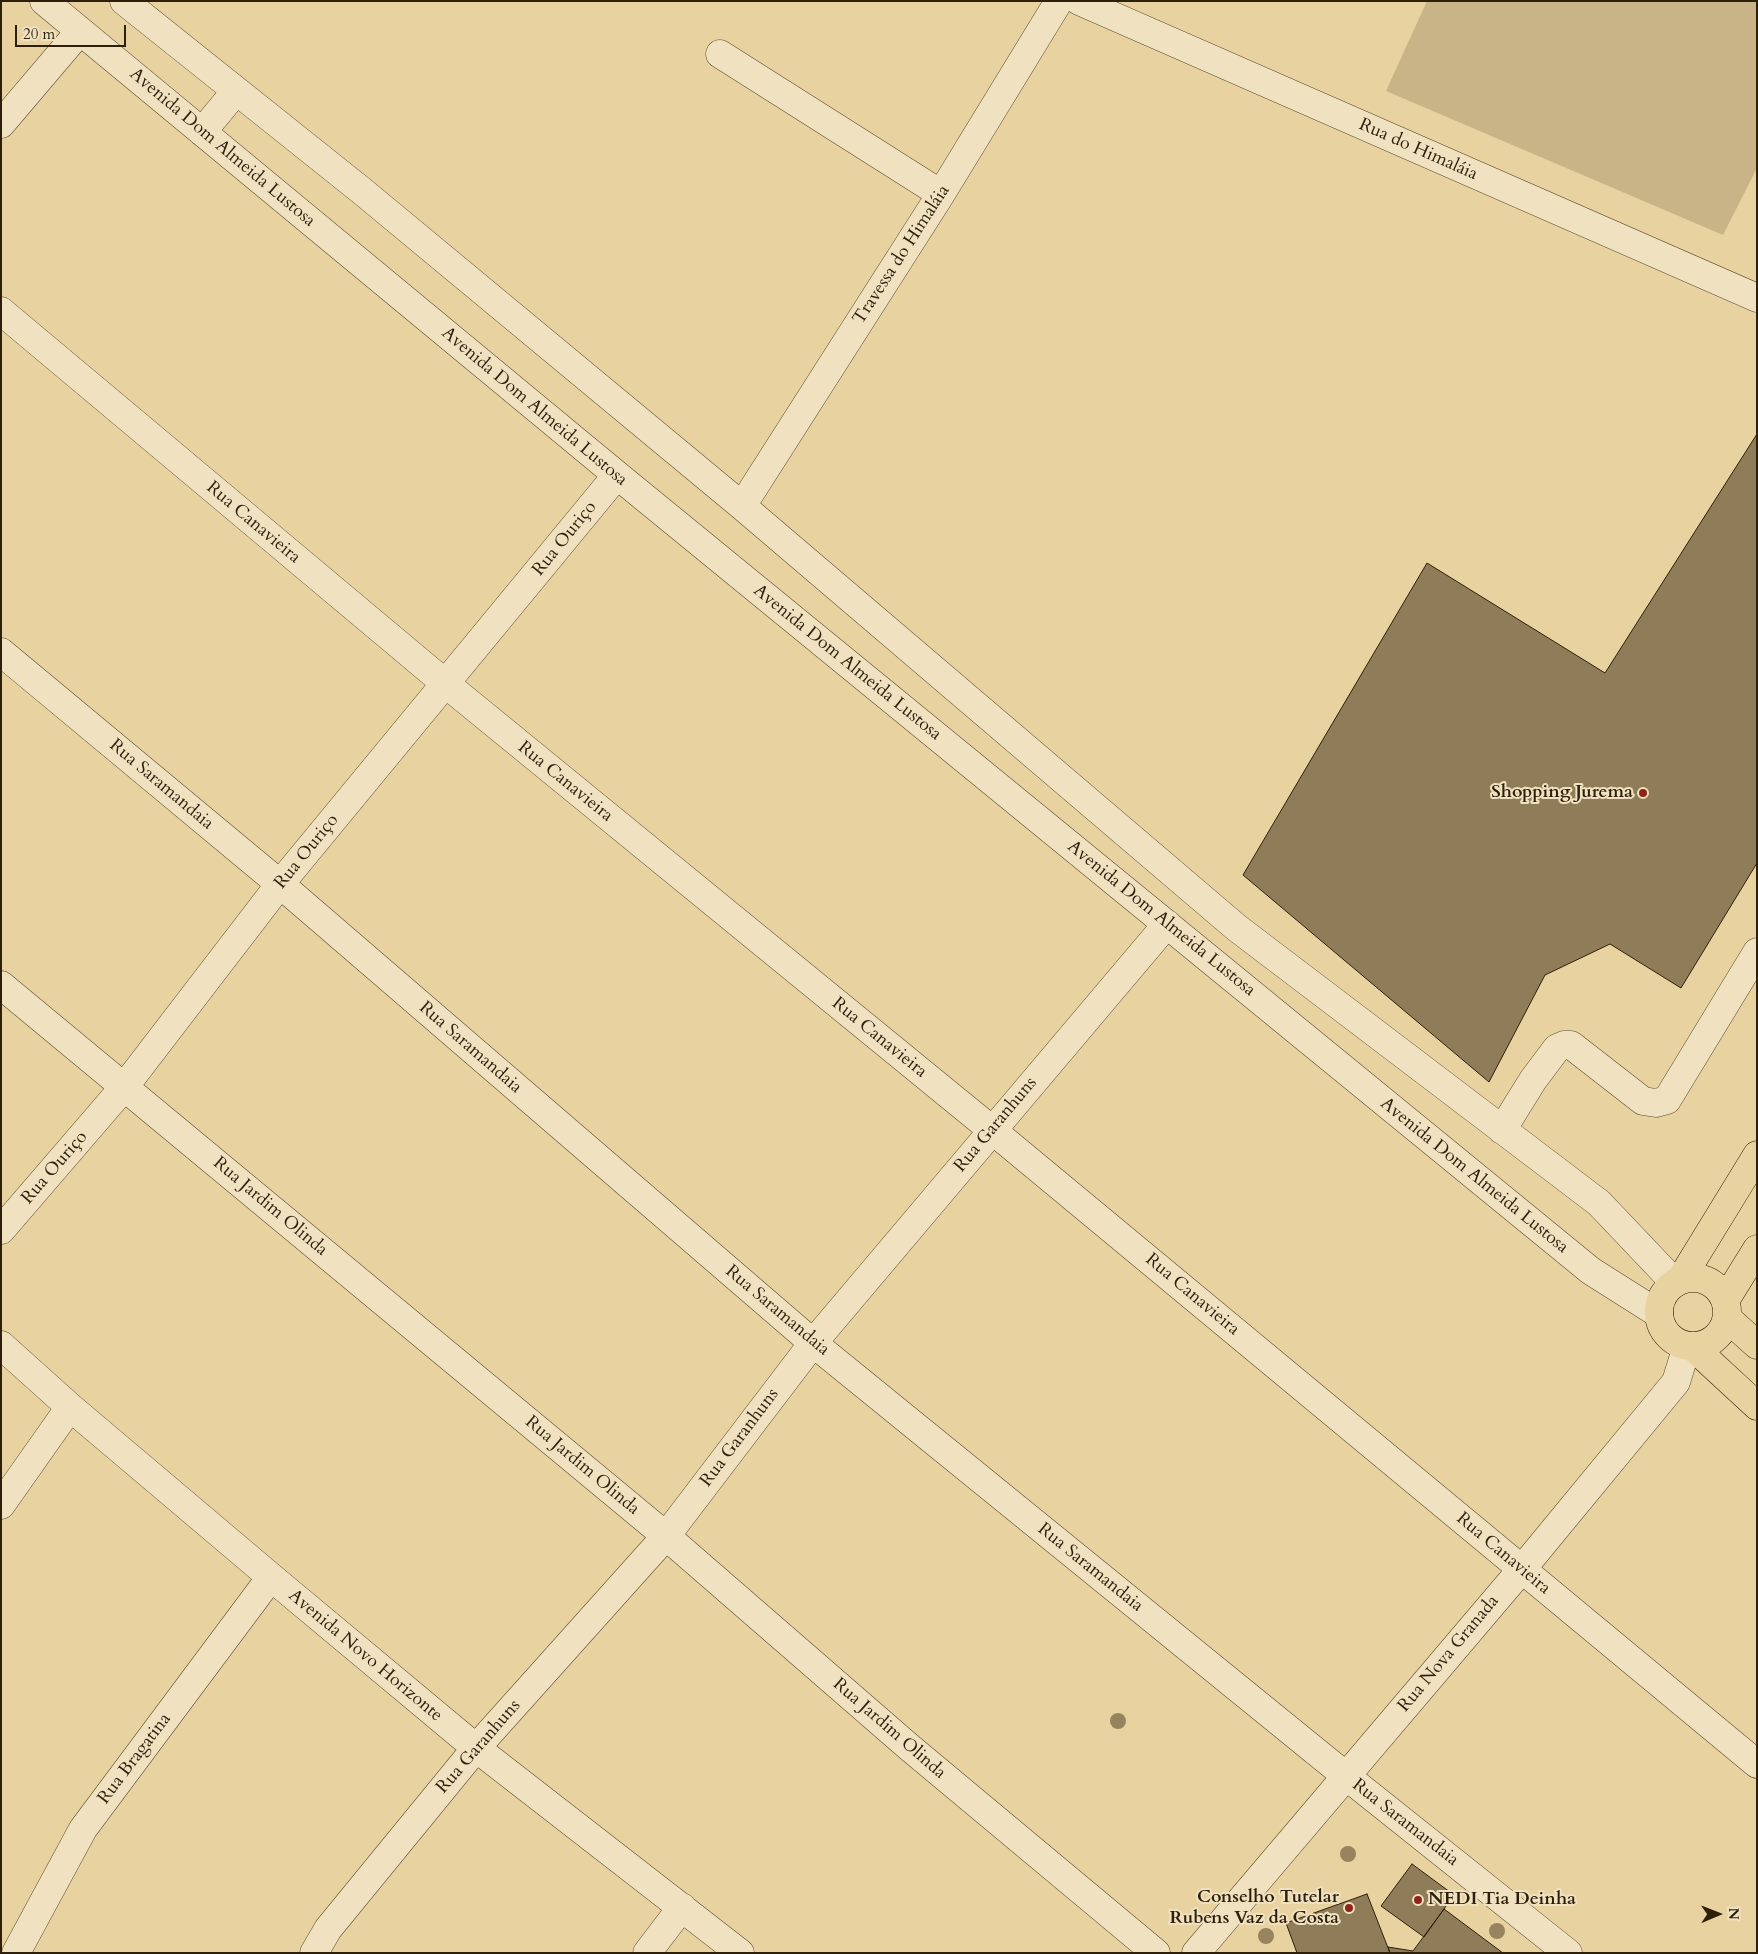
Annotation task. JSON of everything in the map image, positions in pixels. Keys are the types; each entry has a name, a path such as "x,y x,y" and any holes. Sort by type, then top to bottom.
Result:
{"main road":[{"path":"1757,1154 1678,1281 1663,1296 1659,1314 1667,1334 1679,1344 1689,1346 1701,1347 1714,1340 1723,1330 1727,1309 1757,1249"},
{"path":"1678,1281 1695,1277 1708,1280 1718,1288 1727,1309 1757,1345"},
{"path":"1689,1346 1757,1406"}],"street":[{"name":"Avenida Dom Almeida Lustosa","path":"44,1 617,475 1591,1271 1659,1314"},
{"path":"124,1 369,197 742,506 1237,928 1598,1203 1678,1281"},
{"name":"Travessa do Himaláia","path":"742,506 941,194 1059,1"},
{"name":"Rua do Himaláia","path":"1079,1 1757,298"},
{"path":"1,124 80,31"},
{"path":"720,54 941,194"},
{"path":"202,132 236,91"},
{"name":"Rua Canavieira","path":"1,311 446,684 992,1130 1757,1764"},
{"name":"Rua Ouriço","path":"1,1230 125,1086 280,884 617,475"},
{"name":"Rua Saramandaia","path":"1,652 280,884 813,1343 1346,1776 1568,1953"},
{"name":"Rua Garanhuns","path":"314,1953 328,1929 476,1748 666,1536 813,1343 1167,924"},
{"path":"1502,1130 1551,1056 1557,1048 1564,1045 1571,1045 1643,1100 1656,1103 1667,1100 1757,952"},
{"name":"Rua Jardim Olinda","path":"1,985 666,1536 909,1747 1156,1953"},
{"name":"Avenida Novo Horizonte","path":"1,1345 70,1407 476,1748 740,1953"},
{"name":"Rua Nova Granada","path":"1196,1953 1522,1569 1676,1382 1689,1346"},
{"path":"1,1505 70,1407"},
{"name":"Rua Bragatina","path":"16,1953 83,1829 271,1577"},
{"path":"647,1953 682,1907"}],"shaded area":[{"path":"1427,1 1757,1 1757,168 1723,235 1386,91"}],"building":[{"path":"1757,434 1757,863 1681,988 1610,944 1545,975 1489,1082 1243,875 1427,563 1605,673"},
{"name":"NEDI Tia Deinha","path":"1412,1864 1454,1895 1424,1937 1381,1906"},
{"name":"Conselho Tutelar Rubens Vaz da Costa","path":"1367,1894 1390,1953 1297,1953 1286,1923"},
{"path":"1444,1909 1503,1953 1390,1953 1388,1947 1413,1951"}],"place":[{"name":"Shopping Jurema","path":"1643,793"},
{"name":"NEDI Tia Deinha","path":"1418,1900"},
{"name":"Conselho Tutelar Rubens Vaz da Costa","path":"1349,1908"}]}
